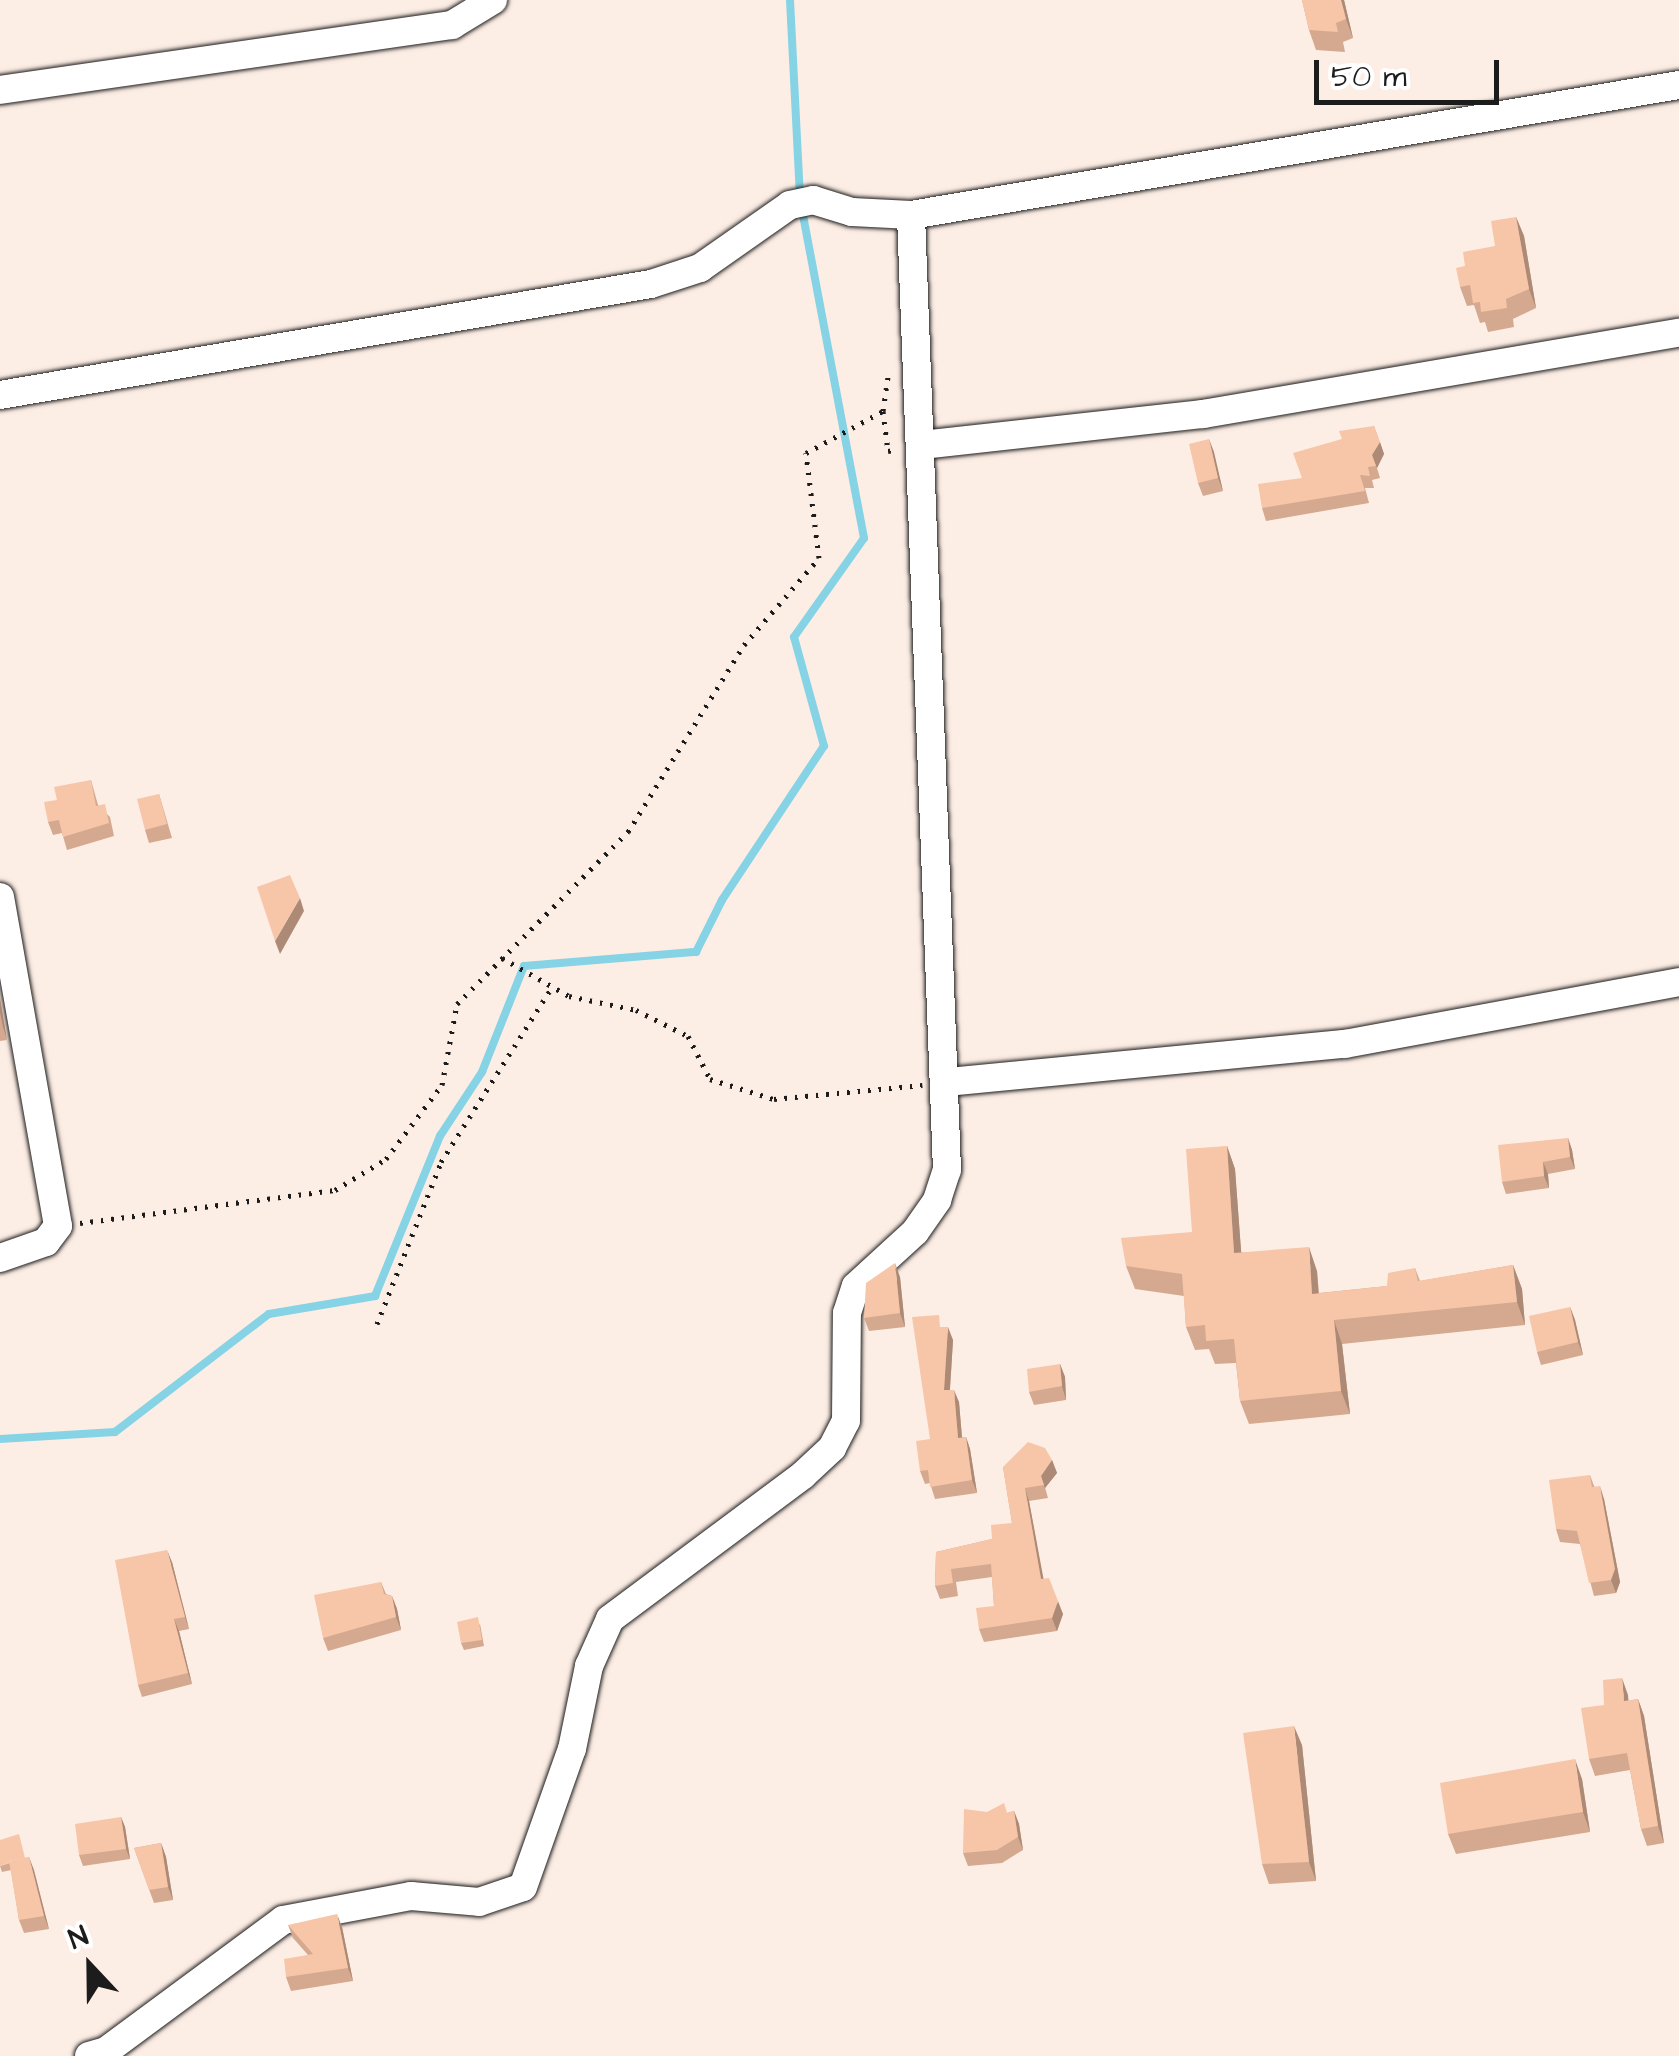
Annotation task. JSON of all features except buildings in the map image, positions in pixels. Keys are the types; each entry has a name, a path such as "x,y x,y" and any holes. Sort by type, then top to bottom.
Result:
{"street":[{"path":"0,90 452,25 492,0"},
{"path":"0,395 651,284 700,268 802,202 911,215 1679,85"},
{"path":"89,2056 106,2051 283,1920 411,1896 479,1902 523,1887 572,1749 589,1666 610,1619 720,1541 832,1448 846,1421 847,1312 856,1286 915,1232 937,1200 947,1170 941,1106 947,1082 936,974 940,876 911,215"},
{"path":"922,445 1203,414 1679,333"},
{"path":"0,897 58,1226 46,1242 0,1258"},
{"path":"947,1082 1345,1044 1679,982"}],"path":[{"path":"58,1226 335,1190 386,1159 442,1084 457,1004 628,832 744,645 819,558 806,453 883,411 891,352"},
{"path":"502,958 552,987 636,1010 688,1036 710,1079 774,1098 947,1082"},
{"path":"378,1324 441,1162 552,987"}],"waterway":[{"path":"790,0 800,195"},
{"path":"0,1439 115,1432 269,1314 375,1296 440,1136 482,1072 524,966 696,952 722,900 824,746 794,637 864,538 802,209"}]}
